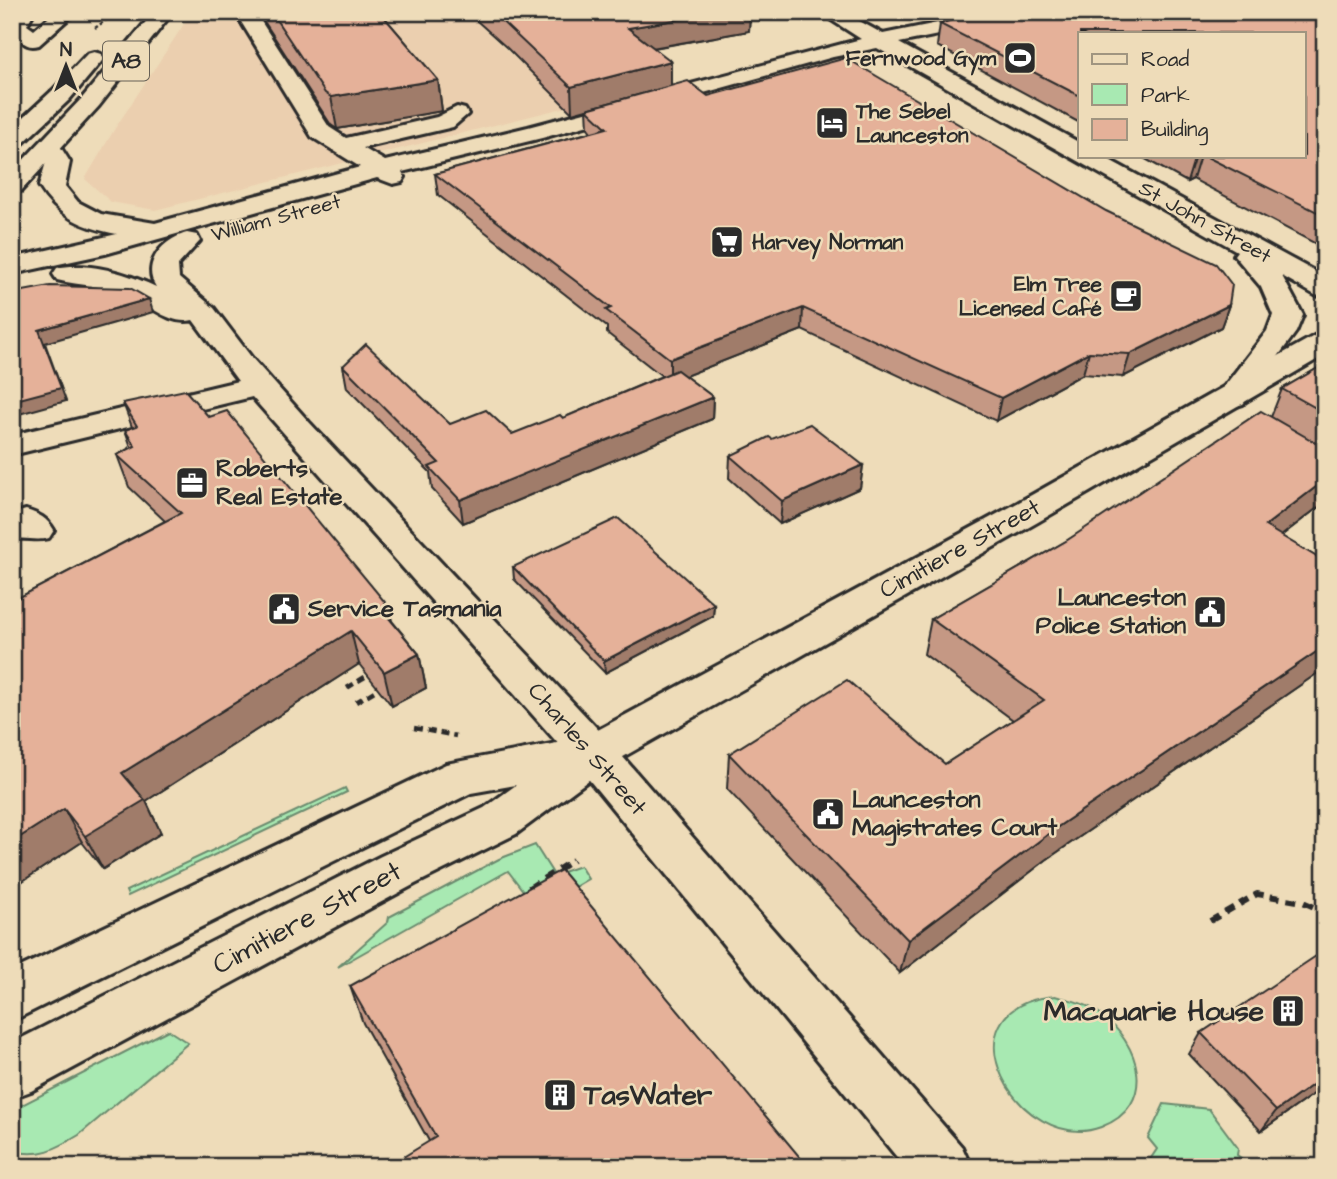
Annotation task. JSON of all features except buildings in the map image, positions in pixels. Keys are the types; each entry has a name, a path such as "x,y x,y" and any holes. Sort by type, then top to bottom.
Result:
{"main road":[{"path":"24,12 16,27 30,36 32,41 67,12"},
{"name":"A8","path":"12,186 50,148 121,68 164,12"},
{"path":"245,12 320,132 390,176"},
{"path":"828,12 1078,152"},
{"name":"William Street","path":"12,284 67,274 178,234 876,39 1022,12"},
{"name":"A8","path":"12,141 61,95 110,40"},
{"path":"341,146 445,122 457,114"},
{"path":"50,148 58,162 52,186 56,195 73,210 108,225 178,234"},
{"name":"St John Street","path":"1089,158 1325,289"},
{"name":"William Street","path":"12,266 178,234"},
{"name":"Charles Street","path":"178,234 164,263 163,275 168,283 204,314 222,341 260,386 593,753 942,1167"},
{"path":"1232,397 1281,332 1288,315 1274,285 1233,238"},
{"name":"Charles Street","path":"67,274 115,279 145,290 222,341"},
{"name":"Cimitiere Street","path":"12,1072 398,870 500,821 593,753 1232,397 1325,342"},
{"path":"12,445 260,386"},
{"name":"Cimitiere Street","path":"12,997 462,778 593,753"}],"path":[{"path":"346,688 381,667"},
{"path":"356,702 394,679"},
{"path":"414,728 456,736"},
{"path":"529,888 573,860"},
{"path":"1210,921 1258,894 1303,902 1325,912"}],"shaded area":[{"path":"192,12 466,12 567,107 155,210 111,202 85,179"}],"green space":[{"path":"345,788 347,792 128,896 126,891"},
{"path":"535,845 554,875 580,866 588,879 537,909 508,871 338,967 388,922 389,917 499,859"},
{"path":"1055,996 1083,1004 1099,1013 1125,1040 1133,1056 1137,1089 1131,1104 1119,1117 1101,1127 1071,1130 1043,1121 1019,1102 1002,1077 995,1050 1000,1025 1019,1006"},
{"path":"168,1030 188,1043 79,1135 39,1153 12,1151 12,1110"},
{"path":"1164,1104 1209,1109 1238,1148 1237,1155 1253,1167 1145,1167 1157,1149 1148,1138"}],"place":[{"name":"Fernwood Gym","path":"1020,58"},
{"name":"The Sebel Launceston","path":"832,123"},
{"name":"Harvey Norman","path":"727,242"},
{"name":"Elm Tree Licensed Café","path":"1126,296"},
{"name":"Roberts Real Estate","path":"192,483"},
{"name":"Service Tasmania","path":"284,609"},
{"name":"Launceston Police Station","path":"1210,612"},
{"name":"Launceston Magistrates Court","path":"828,814"},
{"name":"Macquarie House","path":"1288,1011"},
{"name":"TasWater","path":"560,1095"}]}
